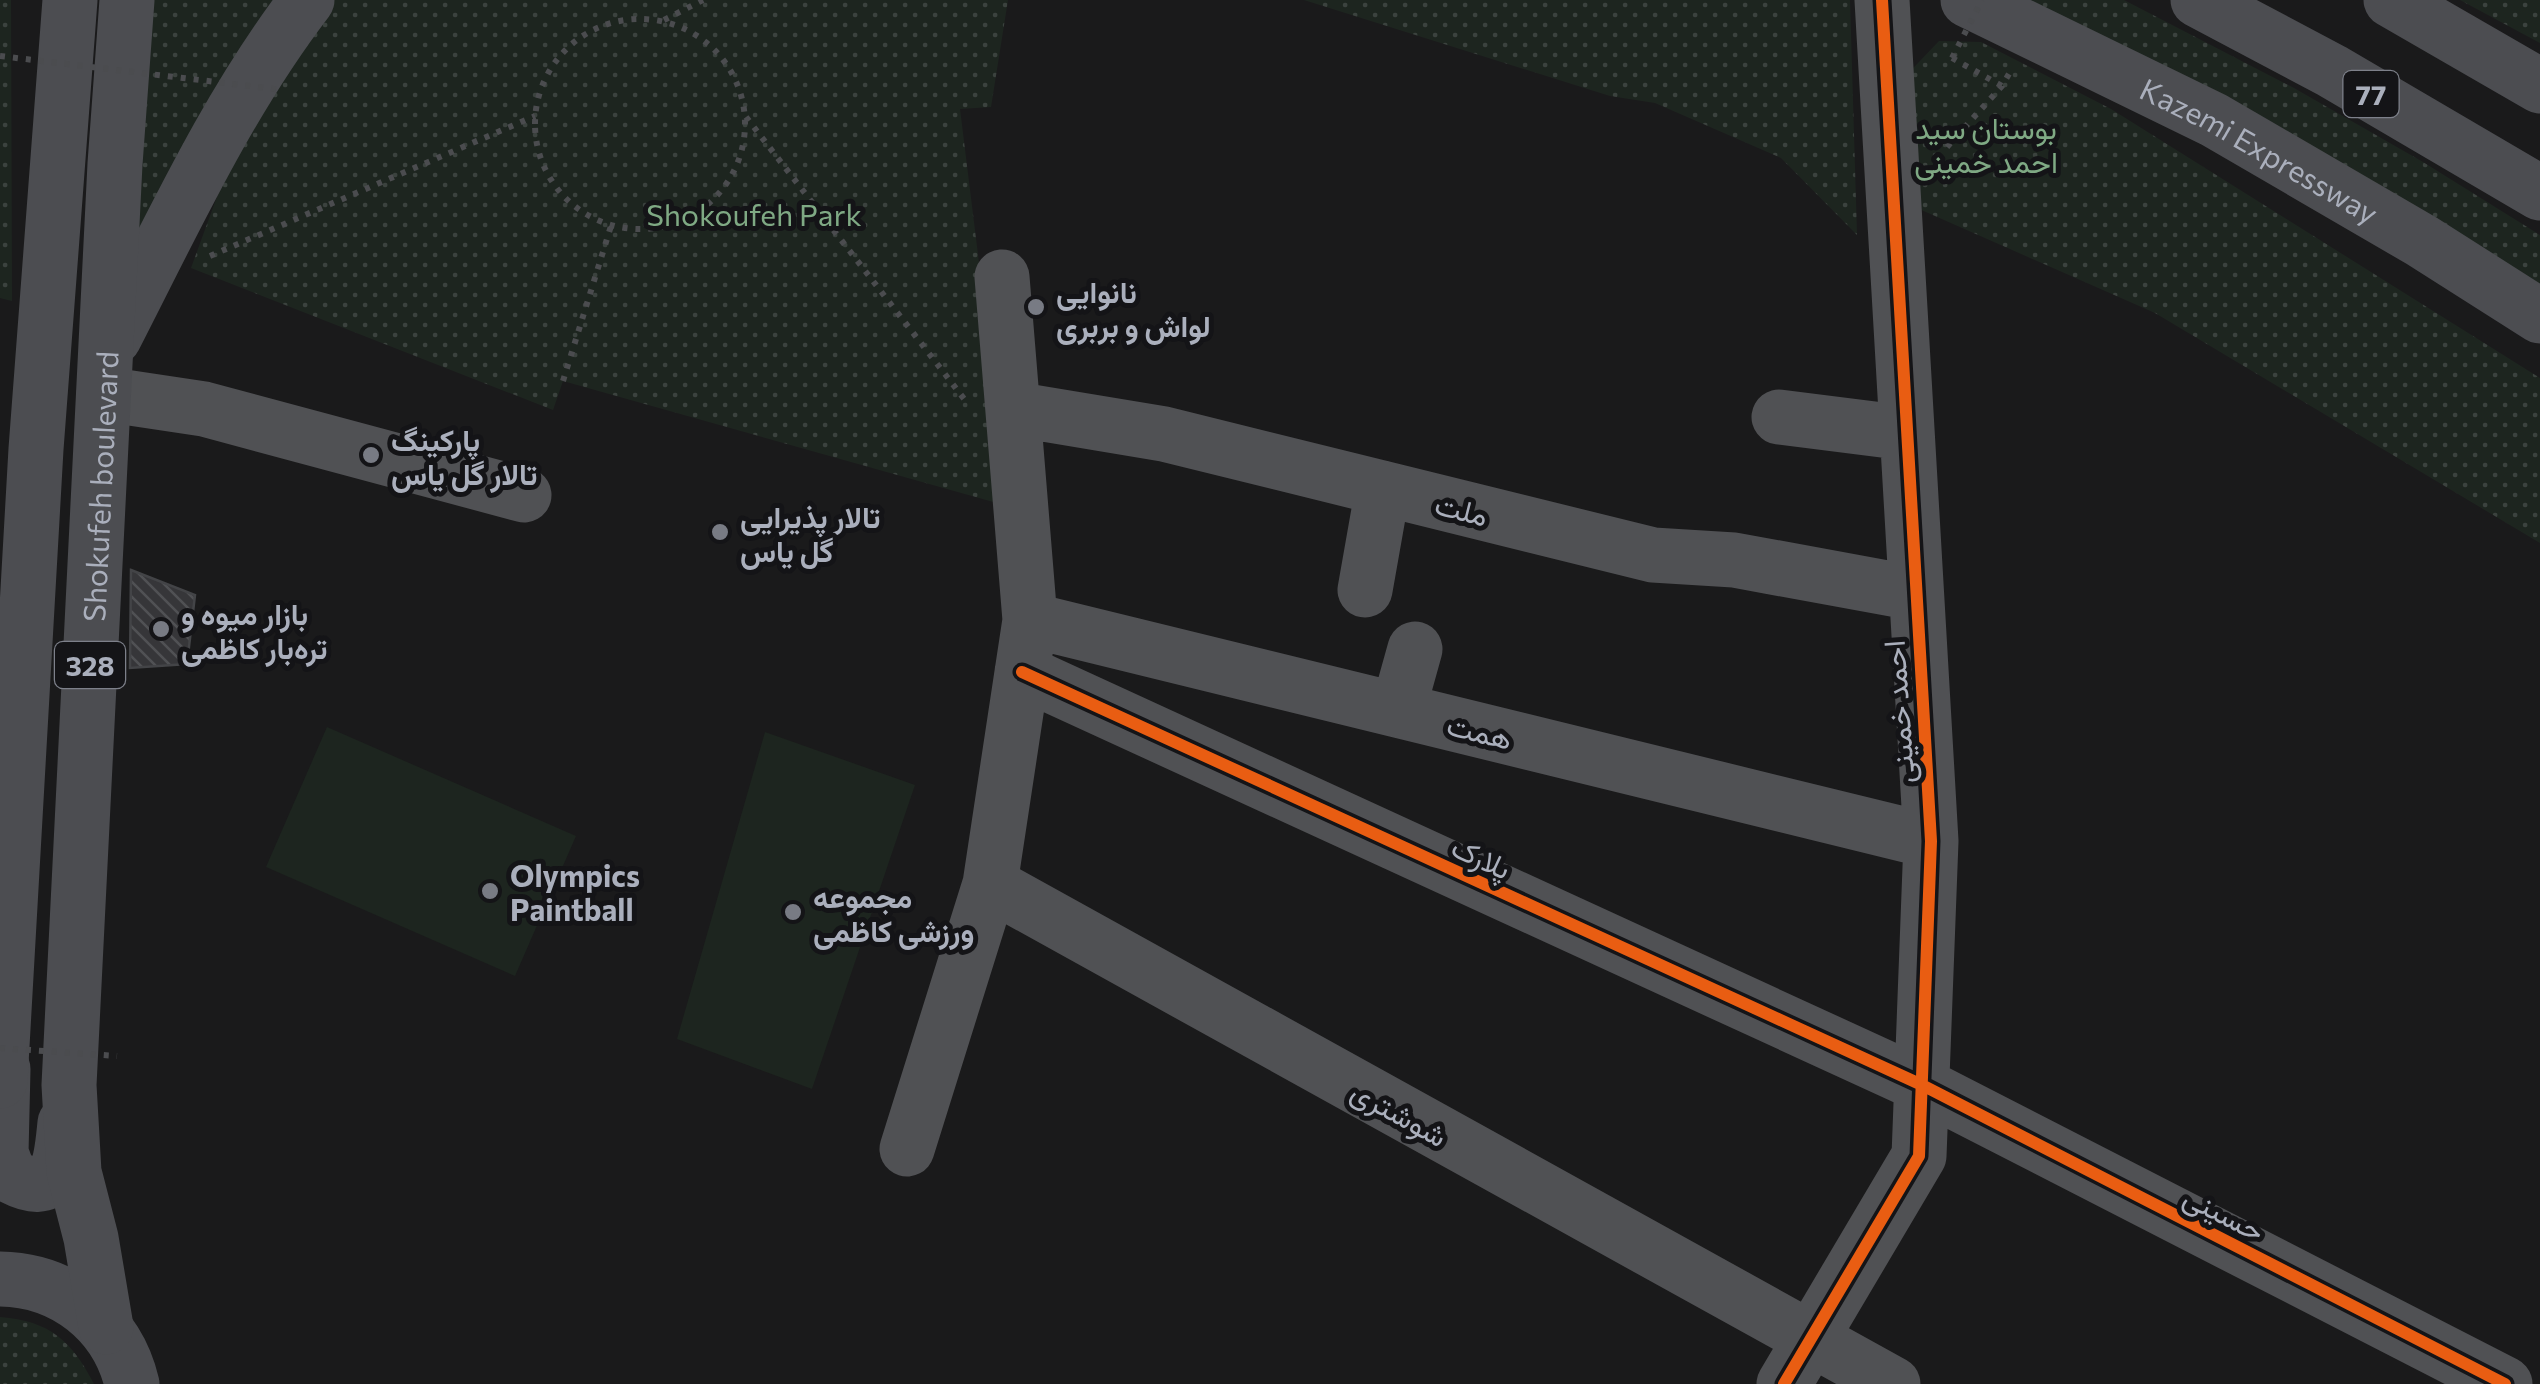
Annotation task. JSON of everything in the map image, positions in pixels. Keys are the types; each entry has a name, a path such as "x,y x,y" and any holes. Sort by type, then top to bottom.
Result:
{"main road":[{"path":"38,0 54,188"},
{"name":"Shokufeh boulevard","path":"70,0 54,188 1,1066 1,1153 9,1175 33,1185 50,1181 60,1169 69,1084 127,0"},
{"path":"105,374 143,282 216,140 272,46 307,0"},
{"name":"Kazemi Expressway","path":"1968,0 2214,120 2422,241 2540,316"},
{"name":"77","path":"2198,0 2332,72 2540,193"},
{"path":"2391,0 2540,86"},
{"name":"Shokufeh boulevard","path":"69,1084 74,1172 91,1238 106,1328"},
{"path":"0,1279 27,1280 71,1296 106,1328 127,1364 132,1384"}],"street":[{"name":"احمد خمینی","path":"1796,1362 1919,1156 1931,841 1882,0"},
{"path":"907,1149 990,884 1026,646 990,406 1002,277"},
{"path":"105,374 204,409 524,494"},
{"name":"ملت","path":"990,406 1164,434 1653,555 1734,560 1914,593"},
{"path":"1779,417 1906,433"},
{"path":"1366,590 1383,488"},
{"name":"همت","path":"1026,646 1398,710 1931,841"},
{"name":"پلارک","path":"1026,646 1922,1086"},
{"path":"1398,710 1415,649"},
{"name":"شوشتری","path":"990,884 1796,1362 1893,1384"},
{"name":"حسینی","path":"1922,1086 2505,1384"}],"path":[{"path":"663,21 703,0"},
{"path":"1946,147 2002,86 1952,58 1982,0"},
{"path":"627,19 663,21 694,33 720,55 738,84 746,116 742,150 729,181 707,206 678,223 645,230 612,226 579,211 554,185 538,152 535,116 544,82 564,52 592,30 627,19"},
{"path":"0,56 283,90"},
{"path":"143,282 535,116"},
{"path":"746,116 990,406"},
{"path":"563,381 612,226"},
{"path":"1,1066 118,1056"}],"green space":[{"path":"0,0 11,0 12,301 0,298"},
{"path":"149,0 277,0 131,256"},
{"name":"Shokoufeh Park","path":"331,0 1008,0 991,107 960,109 1002,449 1004,505 563,381 553,410 191,268 226,172"},
{"path":"1304,0 1850,0 1857,235 1781,158 1655,103 1610,96"},
{"path":"2026,0 2124,0 2294,88 2540,235 2540,289"},
{"path":"2460,0 2540,0 2540,43"},
{"name":"بوستان سید احمد خمینی","path":"1939,41 1981,42 2111,109 2540,378 2540,543 2155,313 1901,201 1897,85"},
{"path":"327,727 576,836 515,976 266,867"},
{"name":"مجموعه ورزشی کاظمی","path":"765,732 915,785 812,1089 677,1039"},
{"path":"0,1317 33,1323 58,1336 77,1356 94,1384 0,1384"}],"building":[{"name":"بازار میوه و تره‌بار کاظمی","path":"131,570 195,595 187,664 130,668"}],"cycle path":[{"path":"1784,1384 1919,1156 1931,841 1882,0"},
{"path":"1022,672 1922,1085 2505,1384"}],"place":[{"name":"نانوایی لواش و بربری","path":"1036,307"},
{"name":"پارکینگ تالار گل یاس","path":"371,455"},
{"name":"تالار پذیرایی گل یاس","path":"720,532"},
{"name":"بازار میوه و تره‌بار کاظمی","path":"161,629"},
{"name":"Olympics Paintball","path":"490,891"},
{"name":"مجموعه ورزشی کاظمی","path":"793,912"}]}
